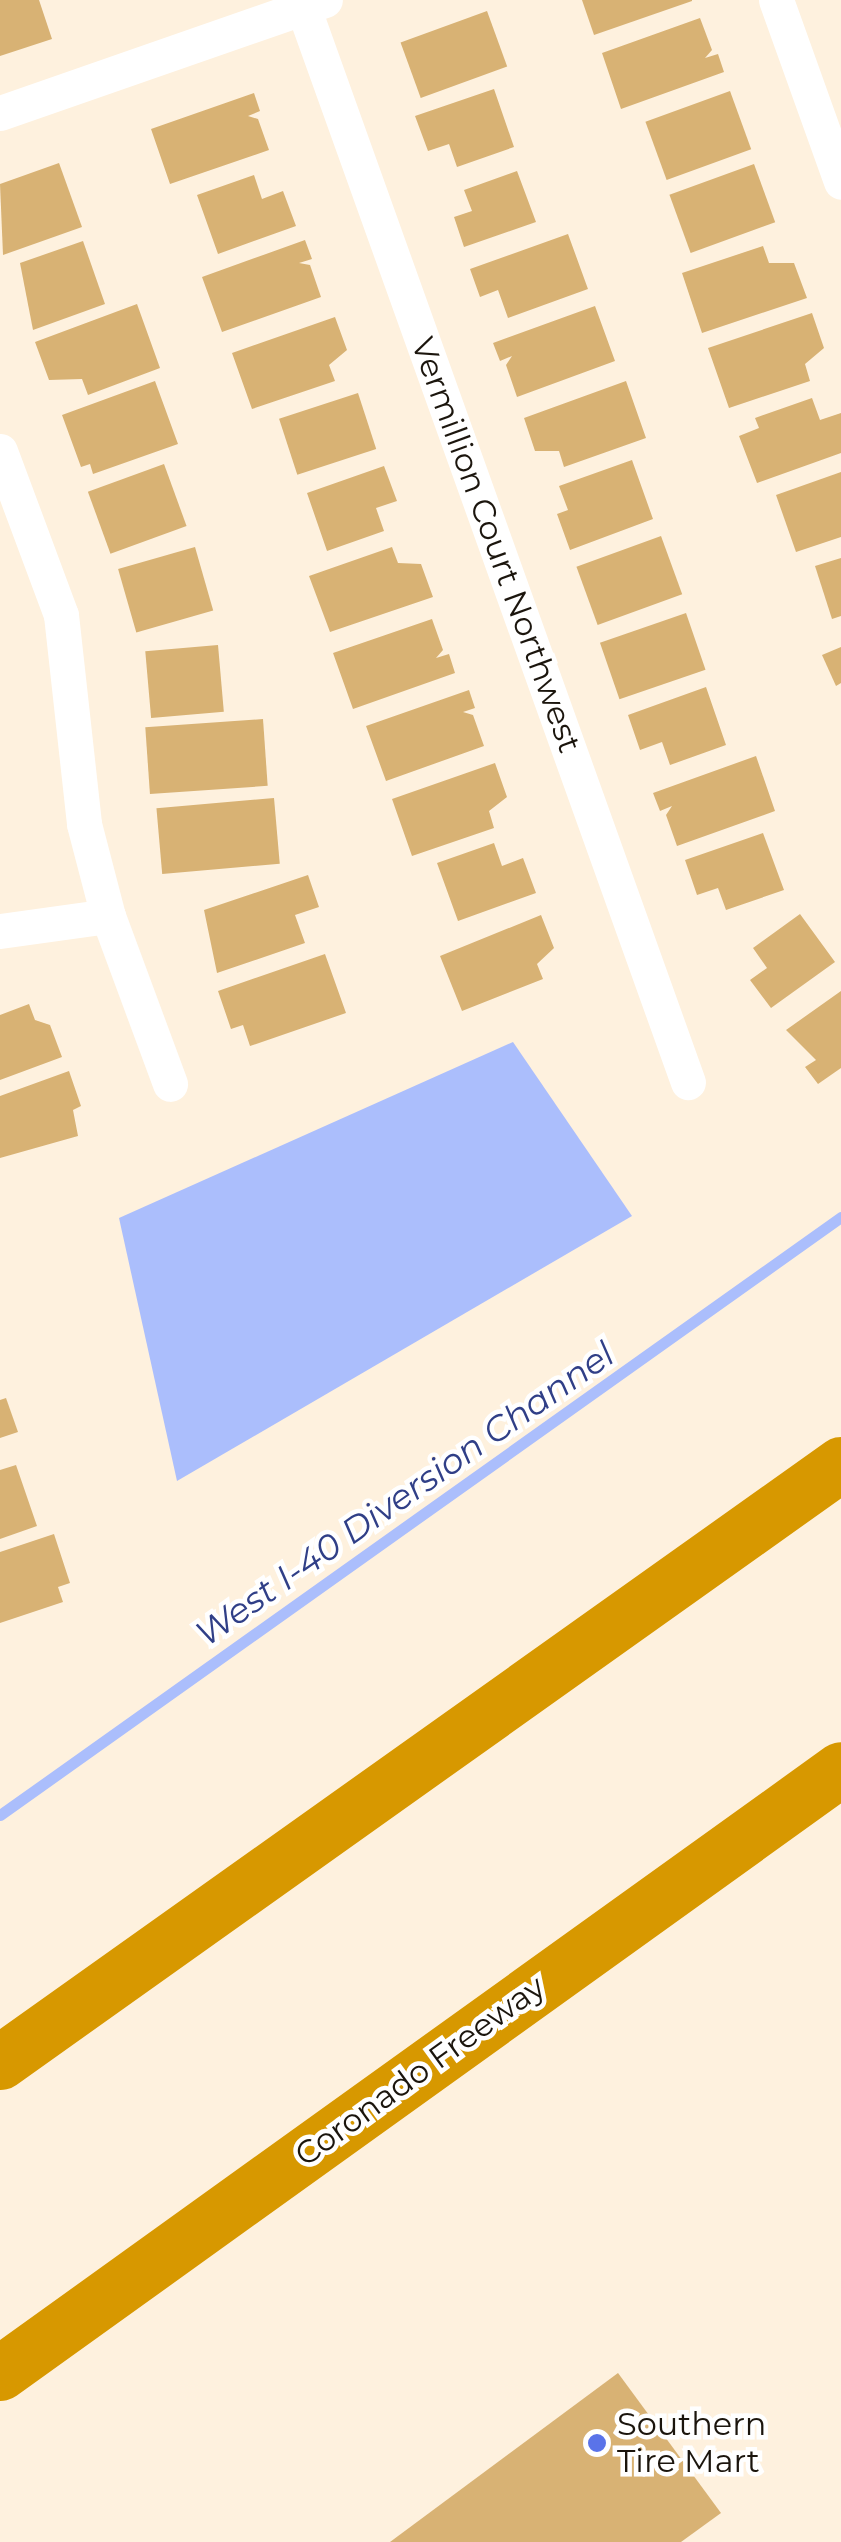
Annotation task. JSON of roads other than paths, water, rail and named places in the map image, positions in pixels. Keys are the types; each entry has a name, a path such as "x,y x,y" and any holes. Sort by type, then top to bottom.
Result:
{"highway":[{"path":"0,2062 841,1464"},
{"name":"Coronado Freeway","path":"0,2374 841,1769"}],"street":[{"path":"776,0 841,182"},
{"path":"0,113 314,4"},
{"name":"Vermillion Court Northwest","path":"314,4 688,1082"},
{"path":"0,451 61,615 84,824 108,916 170,1084"},
{"path":"0,930 108,916"}],"water":[{"path":"513,1042 632,1216 177,1481 119,1218"}],"waterway":[{"name":"West I-40 Diversion Channel","path":"0,1815 841,1217"}],"place":[{"name":"Southern Tire Mart","path":"597,2443"}]}
